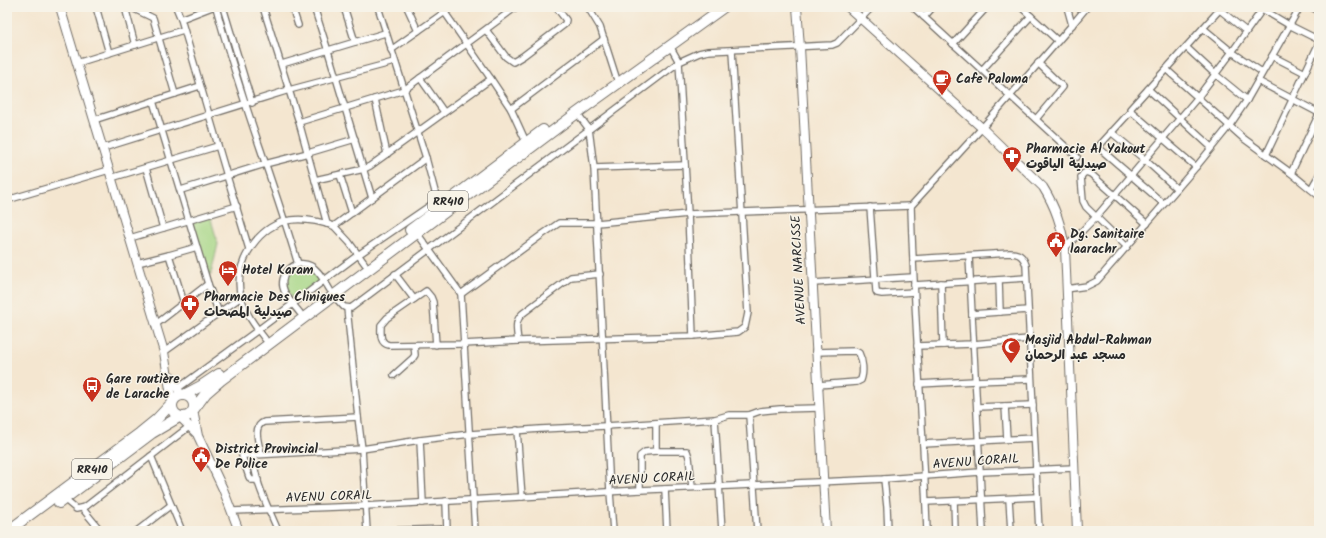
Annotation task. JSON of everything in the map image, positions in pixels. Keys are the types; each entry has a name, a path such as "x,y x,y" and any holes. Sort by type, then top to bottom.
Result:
{"highway":[{"name":"RR410","path":"8,531 108,462 152,434 180,418 188,416 206,393 221,380 332,292 439,203 713,7"},
{"name":"RR410","path":"20,531 64,499 149,427 181,393 209,381 300,313 416,233 577,113 724,7"},
{"path":"181,393 191,398 193,401 194,410"},
{"path":"172,403 173,413 180,418"}],"street":[{"path":"60,7 164,352 172,403"},
{"path":"96,7 109,53"},
{"path":"125,7 135,45"},
{"path":"130,7 153,18 175,94"},
{"path":"176,7 181,19 226,176 237,206 249,249"},
{"path":"181,19 212,7"},
{"path":"216,7 249,104"},
{"path":"223,7 265,164 298,264"},
{"path":"264,7 328,224"},
{"path":"292,7 298,25"},
{"path":"314,7 372,198"},
{"path":"344,7 355,42"},
{"path":"166,366 181,393 258,330 358,255 439,203 378,7"},
{"path":"407,7 418,31"},
{"path":"391,50 418,31 442,9 452,7"},
{"path":"299,122 404,90 516,7"},
{"path":"486,30 506,57 513,62 565,24 566,20 556,7"},
{"name":"AVENUE NARCISSE","path":"797,7 826,531"},
{"path":"848,7 982,128 1043,187 1057,212 1065,248 1077,531"},
{"path":"300,313 285,293 282,282 284,275 292,266 305,264 311,266 316,270 341,305 351,308 679,62 699,53 708,51 826,46 837,43 872,7"},
{"path":"913,7 1077,157"},
{"path":"924,17 934,7"},
{"path":"954,44 986,7"},
{"path":"1021,7 1058,41"},
{"path":"1067,7 1072,25"},
{"path":"927,531 913,277 911,206 982,128 1087,7"},
{"path":"1066,289 1087,286 1097,281 1196,167 1230,125 1247,100 1300,7"},
{"path":"1311,7 1319,11"},
{"path":"589,8 597,20 616,77"},
{"path":"1164,204 1099,148 1131,108 1167,70 1221,8 1246,31"},
{"path":"1065,248 1096,218 1144,159 1198,97 1263,8 1289,25 1319,40"},
{"path":"442,9 511,109 526,142"},
{"path":"982,70 1031,16"},
{"path":"1203,28 1232,52 1262,72"},
{"path":"77,63 183,30"},
{"path":"282,64 385,33"},
{"path":"511,109 604,39"},
{"path":"1266,155 1319,43"},
{"path":"670,46 679,62 688,214 693,336"},
{"path":"1186,47 1215,74 1247,100"},
{"path":"436,344 433,302 431,296 426,291 387,318 381,325 381,338 385,344 414,345 693,336 738,332 745,327 747,324 748,313 732,51"},
{"path":"1272,56 1305,73"},
{"path":"103,148 249,104 289,90 394,62"},
{"path":"1036,119 1063,87 1038,63"},
{"path":"1167,70 1243,138 1291,173 1319,196"},
{"path":"420,78 444,112"},
{"path":"315,180 364,169 377,162 491,79"},
{"path":"1258,80 1319,114 1291,173"},
{"path":"94,120 200,86"},
{"path":"1148,89 1211,147"},
{"path":"375,99 387,154"},
{"path":"153,101 172,160 208,284 219,313"},
{"path":"1130,111 1196,167"},
{"path":"577,113 589,129 594,168 606,426 613,531"},
{"path":"1111,132 1177,189"},
{"path":"180,190 355,139"},
{"path":"7,200 110,174 146,168 218,146"},
{"path":"334,226 426,158"},
{"path":"594,168 685,165"},
{"path":"146,168 163,228"},
{"path":"1128,247 1096,218 1084,204 1083,174 1086,172 1091,174 1147,224"},
{"path":"340,174 352,213"},
{"path":"1311,189 1319,175"},
{"path":"130,238 237,206"},
{"path":"461,294 559,223 597,223 688,214 911,206"},
{"path":"870,207 875,289 877,293 914,292"},
{"path":"265,339 250,319 241,297 239,279 249,249 258,239 274,227 285,221 299,220 310,220 334,226 349,242 365,264"},
{"path":"416,233 461,294 475,531"},
{"path":"137,263 197,247"},
{"path":"913,259 1016,253 1024,260 1026,265 1039,531"},
{"path":"169,255 184,303"},
{"path":"969,256 983,531"},
{"path":"395,274 414,298"},
{"path":"518,341 516,322 522,314 571,277 600,274"},
{"path":"813,283 913,277"},
{"path":"914,285 1026,278"},
{"path":"998,280 1000,312"},
{"path":"941,283 943,345"},
{"path":"155,325 208,284"},
{"path":"164,352 241,297"},
{"path":"347,308 362,448 367,531"},
{"path":"972,314 1028,310"},
{"path":"917,346 973,344 1029,339"},
{"path":"394,375 415,355 414,345"},
{"path":"816,352 855,351 859,353 862,358 863,375 862,380 857,382 818,386"},
{"path":"920,384 1031,379"},
{"path":"977,407 1033,405"},
{"path":"1005,406 1007,439"},
{"path":"258,480 252,480 249,477 242,456 362,448 470,434 517,430 715,419 729,415 749,415 760,411 819,408"},
{"path":"194,410 198,436"},
{"path":"749,415 757,531"},
{"path":"260,454 257,426 264,422 358,417"},
{"path":"180,418 190,426 198,436 232,511 239,531"},
{"path":"715,419 722,531"},
{"path":"656,423 656,451"},
{"path":"64,499 73,507 82,508 88,505 190,426"},
{"path":"517,430 522,497"},
{"path":"923,444 1034,438"},
{"path":"420,440 423,503"},
{"path":"640,490 640,456 645,452 656,451 687,452 689,457 692,487"},
{"path":"254,455 258,480 278,531"},
{"path":"151,456 182,531"},
{"name":"AVENU CORAIL","path":"232,511 366,506 692,487 925,477 980,472 1074,468"},
{"path":"884,479 888,531"},
{"path":"665,489 667,531"},
{"path":"926,502 1037,497"},
{"path":"1009,499 1011,531"},
{"path":"382,531 447,530 446,501"},
{"path":"954,501 955,531"},
{"path":"137,531 171,505"},
{"path":"82,508 100,531"}],"green space":[{"path":"210,216 218,244 211,274 207,275 191,221"},
{"path":"298,267 309,268 320,281 293,300 286,282 293,270"}],"place":[{"name":"Cafe Paloma","path":"942,96"},
{"name":"Pharmacie Al Yakout صيدلية الياقوت","path":"1012,173"},
{"name":"Dg. Sanitaire laarachr","path":"1056,258"},
{"name":"Hotel Karam","path":"228,287"},
{"name":"Pharmacie Des Cliniques صيدلية المصحات","path":"190,321"},
{"name":"Masjid Abdul-Rahman مسجد عبد الرحمان","path":"1011,364"},
{"name":"Gare routière de Larache","path":"92,403"},
{"name":"District Provincial De Police","path":"201,473"}]}
